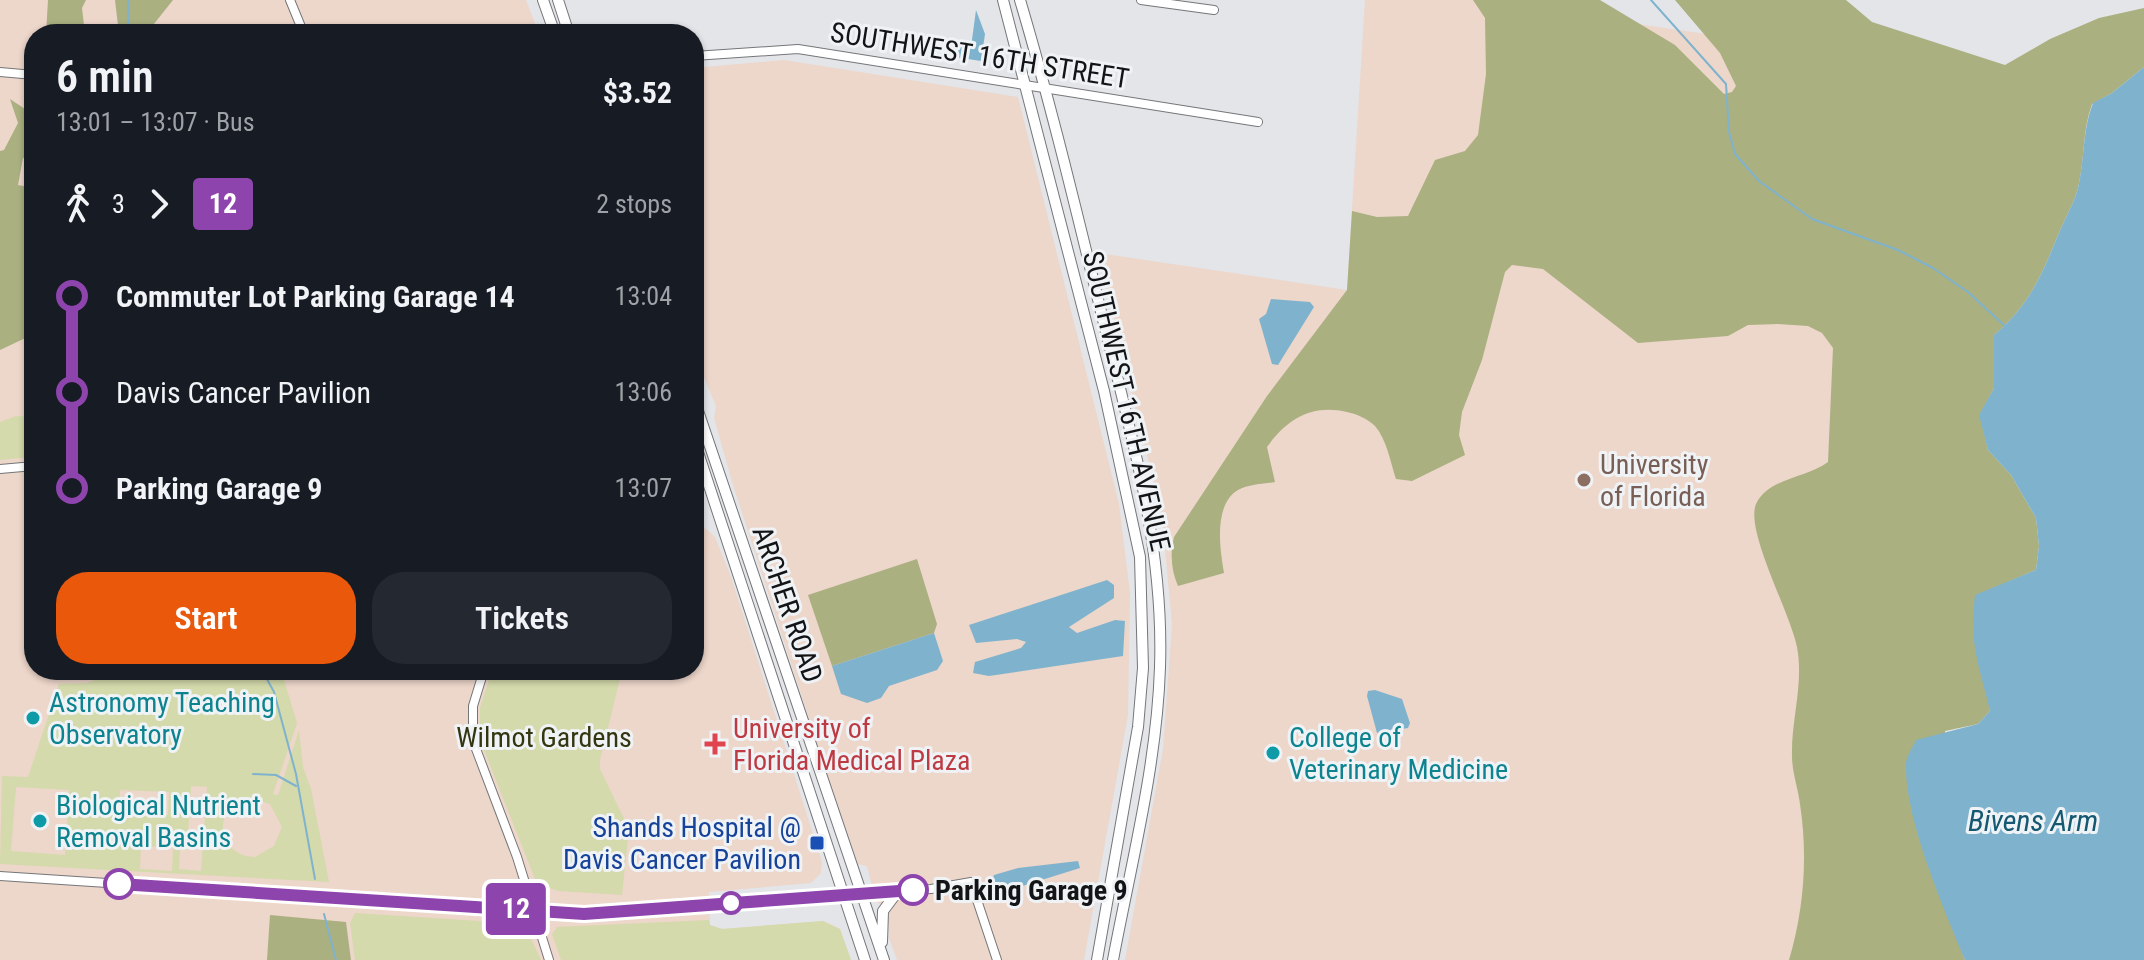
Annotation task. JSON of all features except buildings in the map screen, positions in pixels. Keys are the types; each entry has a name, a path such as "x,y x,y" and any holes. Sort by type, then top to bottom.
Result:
{"main road":[{"path":"543,0 551,24"},
{"path":"558,0 566,24"},
{"name":"SOUTHWEST 16TH AVENUE","path":"1003,0 1117,443 1140,557 1143,653 1138,727 1097,960"},
{"name":"SOUTHWEST 16TH AVENUE","path":"1020,0 1046,88 1141,475 1154,548 1159,607 1155,728 1113,960"},
{"name":"ARCHER ROAD","path":"704,429 885,960"},
{"name":"ARCHER ROAD","path":"704,471 865,960"},
{"path":"885,960 881,919 887,901 898,891"}],"street":[{"path":"290,0 300,24"},
{"path":"1141,0 1214,10"},
{"name":"SOUTHWEST 16TH STREET","path":"704,55 798,49 1258,122"},
{"path":"0,72 24,74"},
{"path":"0,469 24,467"},
{"path":"481,680 473,706 473,741 517,857 549,960"},
{"path":"0,876 607,913 898,891 971,882 997,960"}],"shaded area":[{"path":"0,0 526,0 535,24 24,24 24,680 704,680 704,527 715,537 731,577 822,862 821,873 811,883 709,892 710,925 722,929 823,921 840,929 851,960 0,960"},
{"name":"University of Florida","path":"1365,0 1473,0 2112,93 2092,104 2083,129 2083,161 1994,388 1980,415 1988,450 2011,475 1984,689 1945,731 1953,928 1965,960 1125,960 1163,749 1172,624 1162,517 1098,253 1347,290"},
{"path":"784,60 1018,97 1119,504 1130,593 1128,715 1084,960 897,960 889,938 888,911 876,901 867,866 858,864 825,768 733,485 714,418 716,406 704,378 704,67"}],"green space":[{"path":"48,0 86,0 82,8 84,24 47,24"},
{"path":"115,0 173,0 154,24 118,24"},
{"path":"1473,0 1600,0 1675,45 1724,94 1732,92 1736,86 1720,53 1675,0 1846,0 1872,22 2005,65 2050,39 2099,18 2144,8 2144,67 2112,93 2092,104 2078,188 2072,205 2026,301 1994,335 1994,388 1980,415 1988,450 2011,475 2036,518 2039,546 2036,570 1975,596 1990,711 1978,724 1945,731 1953,928 1965,960 1789,960 1798,922 1804,863 1792,756 1799,661 1793,632 1762,552 1754,516 1756,504 1769,489 1828,462 1833,348 1822,333 1808,326 1748,325 1728,336 1638,343 1543,269 1512,265 1505,272 1482,360 1462,412 1459,435 1465,455 1412,481 1396,479 1382,438 1369,421 1355,414 1334,410 1302,416 1283,428 1267,447 1275,482 1242,488 1230,497 1225,506 1220,528 1224,573 1178,586 1172,562 1174,537 1267,396 1347,290 1352,211 1377,217 1408,216 1435,160 1465,151 1478,135 1486,74 1485,18"},
{"path":"10,99 24,108 24,158 18,185 24,186 24,339 0,350 0,151 4,150 18,123"},
{"path":"24,416 24,458 0,460 0,422"},
{"path":"917,559 937,624 934,633 832,666 808,595"},
{"path":"95,680 284,680 297,723 273,794 278,795 299,730 303,767 311,789 329,882 0,864 2,776 28,777 59,684","holes":["191,786 207,787 201,871 179,869 180,850 187,850","16,787 69,790 65,855 11,851","120,790 169,792 168,815 119,812","247,797 270,804 282,827 274,846 255,857 246,856 231,847 224,834 224,818 228,809","141,846 173,848 172,871 140,869"]},
{"name":"Wilmot Gardens","path":"489,680 620,680 600,769 629,829 622,895 559,891 537,884 480,740 480,708"},
{"path":"355,913 524,924 541,960 355,960 350,923"},
{"path":"270,915 346,922 351,960 267,960"},
{"path":"709,920 710,925 722,929 823,921 840,929 851,960 561,960 552,934 557,927"}],"water":[{"path":"976,10 985,34 981,61 955,57 946,45 971,47"},
{"name":"Bivens Arm","path":"2144,67 2144,960 1965,960 1918,836 1911,810 1906,763 1916,740 1978,724 1990,711 1974,642 1975,595 2036,570 2039,546 2036,518 2011,475 1988,450 1979,415 1994,388 1994,335 2026,301 2072,205 2078,188 2093,103 2112,93"},
{"path":"1271,299 1310,302 1314,307 1278,365 1272,364 1259,319 1266,314"},
{"path":"1107,580 1114,585 1114,598 1069,627 1077,633 1115,620 1125,621 1123,656 989,676 973,673 975,662 1021,648 1026,642 1017,639 976,643 969,625"},
{"path":"934,633 943,661 937,670 889,686 881,698 867,703 841,694 832,666"},
{"path":"1375,690 1402,699 1410,723 1408,728 1377,733 1367,696 1368,691"},
{"path":"1078,861 1080,868 1006,891 994,888 994,875 1018,868"}],"waterway":[{"path":"128,0 129,24"},
{"path":"1651,0 1726,84 1729,132 1735,154 1759,181 1812,219 1898,250 1933,268 1968,292 2005,326"},
{"path":"267,680 274,692 296,774 315,879"},
{"path":"253,774 276,775 296,786"},
{"path":"324,914 336,960"}],"bus line":[{"name":"12","path":"119,884 584,914 913,890"}],"place":[{"name":"University of Florida","path":"1584,480"},
{"name":"Astronomy Teaching Observatory","path":"33,718"},
{"name":"University of Florida Medical Plaza","path":"715,744"},
{"name":"College of Veterinary Medicine","path":"1273,753"},
{"name":"Biological Nutrient Removal Basins","path":"40,821"},
{"name":"Shands Hospital @ Davis Cancer Pavilion","path":"817,843"},
{"name":"Parking Garage 9","path":"913,890"}]}
